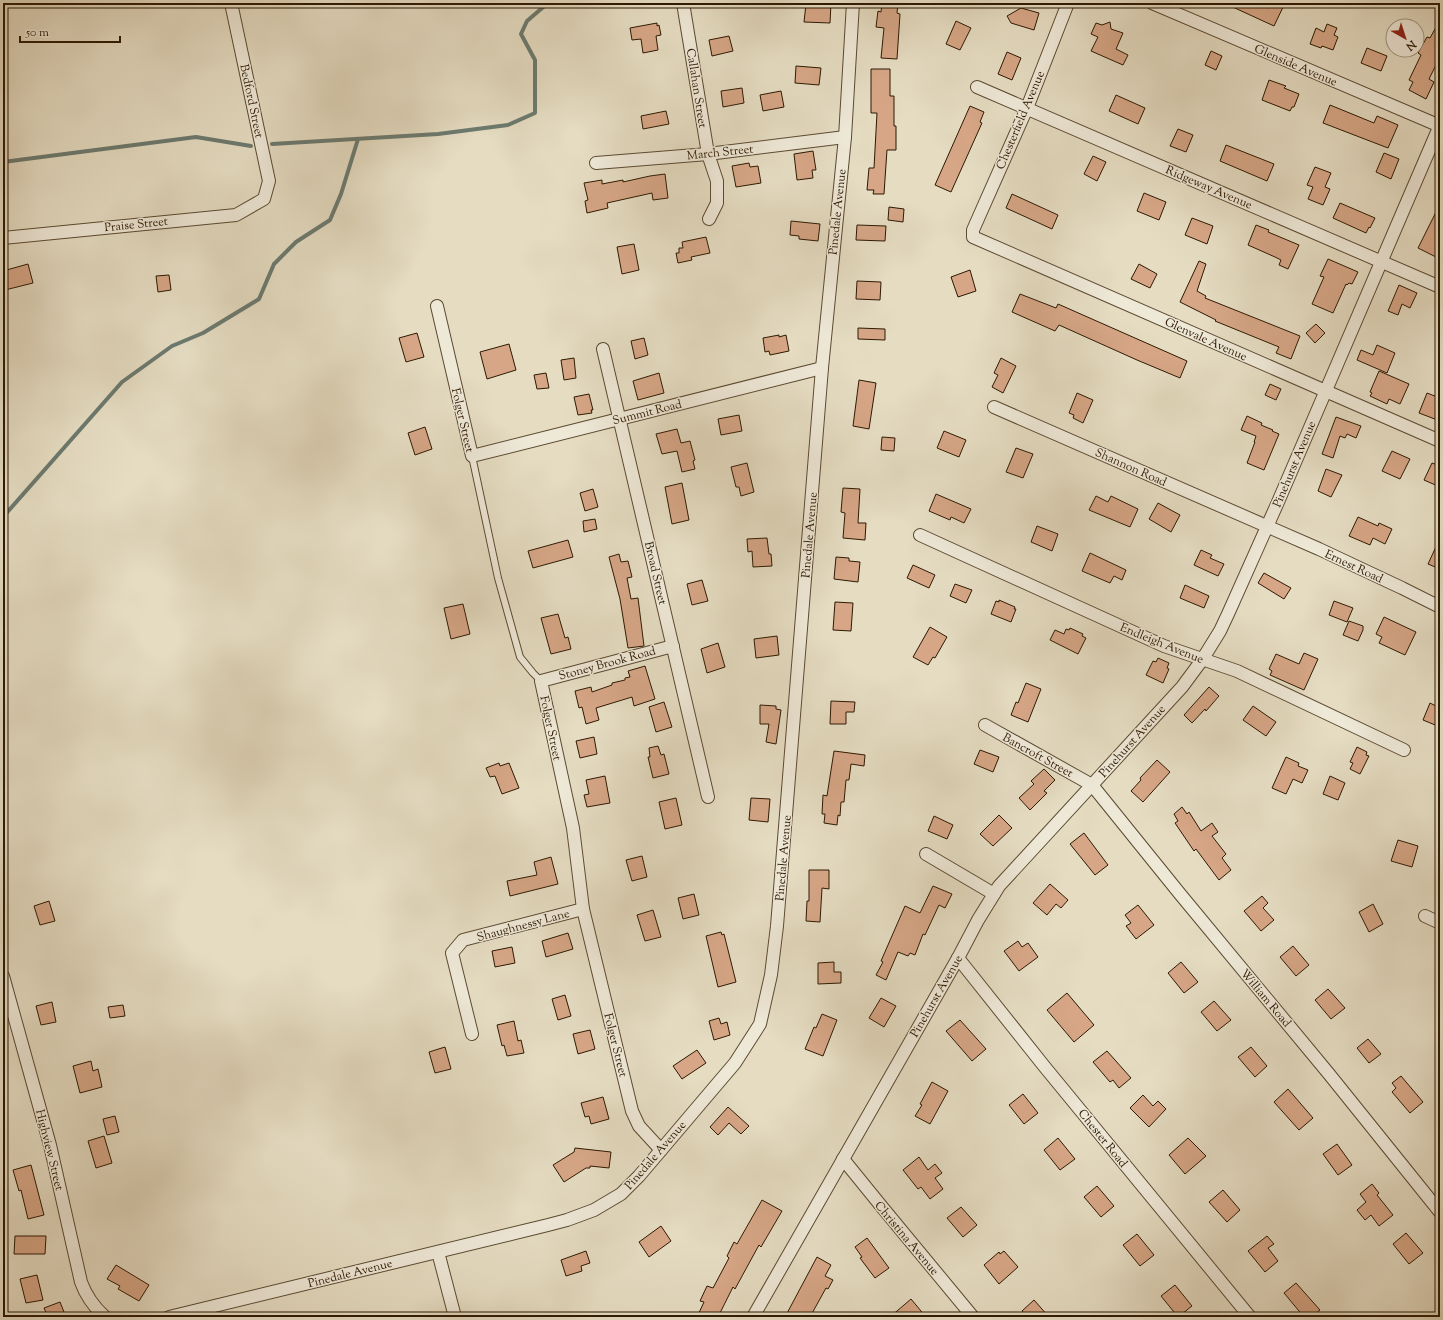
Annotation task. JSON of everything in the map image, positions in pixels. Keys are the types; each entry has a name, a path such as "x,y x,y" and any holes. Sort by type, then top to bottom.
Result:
{"street":[{"name":"Bedford Street","path":"231,3 269,181 264,199"},
{"name":"Callahan Street","path":"683,3 708,154 717,180 717,203 710,219"},
{"name":"Pinedale Avenue","path":"169,1317 561,1222 594,1210 621,1194 661,1150 735,1063 756,1032 760,1024 771,975 777,926 822,368 845,137 853,3"},
{"name":"Chesterfield Avenue","path":"973,237 973,230 1027,108 1068,3"},
{"name":"Glenside Avenue","path":"1152,3 1440,126"},
{"name":"Ridgeway Avenue","path":"977,87 1440,287"},
{"name":"Pinehurst Avenue","path":"754,1317 958,958 978,920 999,886 1182,687 1202,660 1220,631 1267,527 1440,126"},
{"name":"March Street","path":"596,163 708,154 845,137"},
{"name":"Praise Street","path":"3,238 236,215 264,199"},
{"name":"Glenvale Avenue","path":"973,237 1440,441"},
{"name":"Folger Street","path":"436,306 472,456"},
{"name":"Broad Street","path":"603,349 708,797"},
{"name":"Summit Road","path":"472,456 822,368"},
{"name":"Shannon Road","path":"994,407 1267,527"},
{"name":"Ernest Road","path":"1267,527 1381,578 1440,608"},
{"name":"Endleigh Avenue","path":"920,534 1164,646 1202,660 1237,670 1404,750"},
{"name":"Stoney Brook Road","path":"541,681 673,646"},
{"name":"Folger Street","path":"541,681 573,828 583,909 632,1111 639,1126 661,1150"},
{"name":"Bancroft Street","path":"985,725 1092,785"},
{"name":"William Road","path":"1092,785 1334,1080 1440,1212"},
{"path":"926,854 994,894"},
{"name":"Shaughnessy Lane","path":"472,1034 452,953 463,940 583,909"},
{"path":"1425,916 1440,924"},
{"name":"Chester Road","path":"958,958 1044,1066 1250,1317"},
{"name":"Highview Street","path":"3,976 50,1145 81,1282 88,1298 97,1310 105,1317"},
{"name":"Christina Avenue","path":"844,1159 882,1208 972,1317"},
{"path":"438,1252 455,1317"}],"lane":[{"name":"Folger Street","path":"472,456 498,578 520,657 541,681"}],"building":[{"path":"831,3 830,23 804,22 806,4"},
{"path":"882,3 898,3 897,13 900,14 897,59 881,58 884,28 876,27 878,11 881,12"},
{"path":"1224,3 1259,3 1268,8 1270,3 1285,3 1274,26"},
{"path":"1021,8 1039,13 1034,30 1011,23 1007,16"},
{"path":"1440,20 1440,57 1429,79 1434,82 1426,99 1409,90 1413,82 1409,80 1420,58 1425,58 1425,41 1427,37 1430,38"},
{"path":"956,21 971,28 960,50 946,44"},
{"path":"1110,22 1111,29 1123,33 1116,49 1128,55 1123,65 1091,51 1098,37 1091,34 1096,23 1102,25"},
{"path":"657,23 657,26 659,25 661,35 656,36 658,50 643,53 641,39 632,40 630,28"},
{"path":"1327,24 1337,28 1334,35 1338,37 1333,50 1310,44 1316,28 1324,32"},
{"path":"729,36 733,51 712,56 709,40"},
{"path":"1367,48 1385,55 1386,58 1381,71 1361,63"},
{"path":"1211,51 1222,56 1216,70 1205,65"},
{"path":"1007,52 1021,58 1012,80 998,74"},
{"path":"796,66 821,68 819,85 795,83"},
{"path":"871,69 890,69 890,96 894,96 896,150 887,150 884,194 873,194 874,190 867,190 869,168 874,168 877,113 871,113"},
{"path":"1269,80 1286,86 1284,88 1299,94 1294,107 1292,107 1290,111 1262,100"},
{"path":"742,88 744,103 723,107 721,91"},
{"path":"781,91 784,107 763,111 760,95"},
{"path":"1116,95 1145,108 1138,124 1109,111"},
{"path":"1330,105 1374,123 1377,116 1398,125 1388,148 1323,123"},
{"path":"970,106 984,112 980,122 982,123 951,192 935,185"},
{"path":"666,111 669,124 643,129 641,116"},
{"path":"1178,129 1193,135 1186,152 1170,146"},
{"path":"1226,145 1274,164 1267,181 1220,161"},
{"path":"813,151 816,170 812,170 813,178 797,180 794,154"},
{"path":"1384,153 1399,159 1391,179 1376,172"},
{"path":"1093,156 1106,162 1097,181 1084,174"},
{"path":"749,163 750,167 758,166 761,183 736,187 732,166"},
{"path":"1315,167 1331,173 1325,187 1330,189 1323,205 1308,199 1313,187 1307,185"},
{"path":"665,174 668,198 653,200 652,193 607,203 608,208 587,213 585,201 588,200 584,183 602,180 602,184 623,180 623,182"},
{"path":"1144,193 1166,202 1159,220 1137,211"},
{"path":"1012,194 1058,215 1052,229 1006,208"},
{"path":"1340,203 1375,218 1366,233 1333,218"},
{"path":"1440,204 1440,259 1418,248"},
{"path":"889,207 904,209 903,222 888,220"},
{"path":"1192,218 1213,226 1207,244 1185,235"},
{"path":"791,221 820,224 818,241 799,239 799,236 790,235"},
{"path":"857,225 886,226 885,241 856,240"},
{"path":"1256,225 1269,230 1268,232 1299,245 1288,269 1279,265 1281,260 1248,245"},
{"path":"706,237 710,253 691,257 692,260 678,263 676,253 679,253 679,248 683,248 682,242"},
{"path":"634,244 639,270 622,274 617,247"},
{"path":"1328,259 1358,272 1352,284 1346,284 1333,313 1312,304 1324,277 1320,276"},
{"path":"1199,261 1206,264 1197,291 1206,296 1205,298 1300,336 1291,359 1276,353 1279,347 1215,321 1216,320 1180,302"},
{"path":"28,264 33,283 5,290 3,283 3,271"},
{"path":"1139,264 1157,274 1150,288 1131,279"},
{"path":"970,270 976,291 958,297 951,277"},
{"path":"169,275 171,290 158,292 156,276"},
{"path":"857,281 881,282 880,300 856,299"},
{"path":"1399,285 1417,293 1410,308 1402,304 1398,315 1388,311"},
{"path":"1020,294 1056,308 1058,304 1187,361 1180,378 1059,325 1055,331 1012,312"},
{"path":"1316,324 1325,333 1315,343 1306,333"},
{"path":"858,328 885,329 885,340 858,339"},
{"path":"417,333 424,357 406,362 399,338"},
{"path":"779,335 779,337 786,335 789,351 770,355 769,351 765,352 763,338"},
{"path":"644,338 648,355 635,359 631,341"},
{"path":"509,344 516,370 487,379 480,352"},
{"path":"1377,345 1395,353 1387,373 1357,360 1361,350 1373,355"},
{"path":"574,358 576,378 564,380 561,360"},
{"path":"1001,358 1016,366 1003,393 992,387 998,375 994,373"},
{"path":"1379,371 1409,384 1400,404 1389,399 1387,404 1370,396 1372,393 1370,392"},
{"path":"546,373 549,388 537,389 534,375"},
{"path":"659,373 664,393 638,400 633,381"},
{"path":"859,380 876,383 869,429 853,426"},
{"path":"1270,384 1281,389 1276,400 1265,395"},
{"path":"1077,393 1093,400 1083,423 1073,418 1074,415 1069,413"},
{"path":"1427,393 1440,398 1440,421 1419,413"},
{"path":"589,394 593,410 591,410 592,413 578,415 574,397"},
{"path":"739,415 742,431 721,435 718,419"},
{"path":"1247,416 1262,423 1261,425 1279,434 1264,470 1247,463 1256,436 1241,430"},
{"path":"1336,417 1361,426 1356,438 1347,434 1345,438 1340,436 1333,458 1322,454"},
{"path":"425,427 432,449 415,455 408,433"},
{"path":"677,429 681,443 690,441 695,460 693,461 695,469 682,472 677,451 662,454 656,434"},
{"path":"944,431 966,440 959,457 937,448"},
{"path":"882,437 895,438 894,451 881,450"},
{"path":"1016,448 1033,454 1023,478 1006,472"},
{"path":"1392,451 1410,459 1400,479 1382,471"},
{"path":"747,463 754,492 741,496 739,487 736,487 731,467"},
{"path":"1432,463 1440,466 1440,487 1424,480"},
{"path":"1326,469 1342,475 1331,497 1318,491"},
{"path":"682,483 689,520 672,524 665,487"},
{"path":"843,488 860,489 858,523 866,523 865,540 843,538 845,513 841,512"},
{"path":"593,489 598,507 585,511 580,493"},
{"path":"936,494 971,509 964,523 951,517 950,520 929,511"},
{"path":"1096,496 1108,502 1111,496 1138,509 1130,527 1089,510"},
{"path":"1158,503 1180,515 1171,532 1149,519"},
{"path":"1358,517 1378,526 1379,523 1392,529 1385,544 1373,538 1370,545 1349,536"},
{"path":"595,519 597,529 584,532 583,521"},
{"path":"1037,526 1058,534 1052,551 1031,542"},
{"path":"767,538 772,566 753,567 752,551 748,552 747,539"},
{"path":"1440,538 1440,569 1428,564"},
{"path":"568,540 573,557 533,568 528,551"},
{"path":"1201,550 1212,555 1210,558 1224,564 1218,576 1194,565"},
{"path":"1090,553 1126,570 1122,580 1114,576 1110,583 1082,571"},
{"path":"619,554 621,562 628,561 632,577 627,578 631,599 638,598 644,646 628,648 620,599 609,557"},
{"path":"836,557 849,558 849,561 860,562 858,582 834,579"},
{"path":"913,565 935,575 929,588 907,578"},
{"path":"1264,573 1291,588 1284,599 1258,583"},
{"path":"702,580 708,601 692,605 687,584"},
{"path":"955,584 972,590 966,603 950,596"},
{"path":"1185,585 1209,596 1204,608 1180,598"},
{"path":"999,600 1015,607 1014,609 1016,609 1011,622 991,614 996,601 999,602"},
{"path":"1334,601 1353,608 1347,622 1329,615"},
{"path":"835,602 853,603 851,631 833,630"},
{"path":"463,604 470,634 451,639 444,608"},
{"path":"558,614 565,638 568,637 571,649 551,654 541,618"},
{"path":"1384,617 1416,632 1405,655 1379,643 1382,637 1376,634"},
{"path":"1349,621 1363,626 1363,630 1358,641 1343,635"},
{"path":"930,627 947,637 935,658 933,657 928,665 913,657"},
{"path":"1070,628 1083,634 1082,636 1086,638 1078,654 1050,640 1055,630 1064,634 1066,629 1069,630"},
{"path":"777,636 779,655 756,658 754,639"},
{"path":"718,643 725,667 707,673 701,649"},
{"path":"1304,653 1318,659 1304,690 1270,675 1272,671 1269,669 1276,654 1299,664"},
{"path":"1158,658 1169,663 1167,668 1169,669 1163,683 1146,675 1153,661 1156,662"},
{"path":"645,666 655,699 634,706 632,697 596,708 599,720 586,724 582,707 579,708 575,691 591,687 592,692 612,685 612,683 625,680 625,678 630,677 628,671"},
{"path":"1026,683 1041,689 1028,722 1011,715 1016,702 1018,703"},
{"path":"1209,687 1219,696 1206,711 1205,709 1192,723 1184,715"},
{"path":"831,701 855,702 854,712 846,712 846,724 830,724"},
{"path":"664,702 672,727 656,732 649,707"},
{"path":"1430,703 1440,708 1440,727 1423,720"},
{"path":"760,705 776,706 776,709 781,710 776,744 766,742 769,724 760,724"},
{"path":"1253,706 1276,722 1266,736 1243,720"},
{"path":"594,737 597,754 580,758 576,741"},
{"path":"658,746 661,755 664,754 669,774 653,778 648,757 650,757 649,748"},
{"path":"1357,747 1367,752 1366,755 1369,756 1360,774 1350,769 1353,763 1350,762"},
{"path":"980,750 999,757 993,772 974,764"},
{"path":"834,751 865,755 864,766 851,764 849,780 846,780 844,802 841,802 840,816 838,815 837,825 824,823 825,814 822,814 823,795 827,796"},
{"path":"1286,757 1299,763 1298,766 1308,770 1302,783 1293,779 1286,794 1272,788"},
{"path":"1157,760 1170,772 1143,802 1131,791 1141,780 1140,778"},
{"path":"499,763 500,766 509,763 519,788 502,794 495,776 490,777 486,768"},
{"path":"1044,769 1055,780 1044,791 1047,793 1030,810 1019,798 1034,784 1031,781"},
{"path":"605,776 610,803 587,807 584,795 589,794 586,780"},
{"path":"1330,776 1345,783 1338,800 1323,794"},
{"path":"676,798 682,825 665,829 659,802"},
{"path":"751,798 770,799 768,822 749,820"},
{"path":"1182,807 1187,814 1189,812 1201,831 1212,823 1218,832 1212,836 1226,854 1222,858 1231,870 1219,880 1196,849 1194,851 1175,823 1178,821 1174,814"},
{"path":"999,815 1012,828 993,846 980,834"},
{"path":"934,816 953,825 947,839 928,831"},
{"path":"1084,833 1108,865 1095,875 1070,844"},
{"path":"1398,840 1418,846 1412,867 1391,861"},
{"path":"642,856 647,877 632,881 626,860"},
{"path":"551,857 558,884 510,896 507,881 537,875 534,862"},
{"path":"809,870 829,870 829,889 822,888 820,922 806,921 807,901 809,901"},
{"path":"1050,884 1068,900 1061,908 1056,904 1047,915 1033,903"},
{"path":"933,886 952,894 945,908 939,905 925,935 923,934 915,955 910,953 908,956 898,952 886,980 876,975 883,962 881,961 905,906 920,913"},
{"path":"694,894 699,915 683,919 678,898"},
{"path":"1262,896 1268,903 1263,908 1274,920 1261,931 1244,911"},
{"path":"49,901 55,921 40,925 34,906"},
{"path":"1373,904 1383,924 1369,932 1359,912"},
{"path":"1138,905 1154,925 1136,939 1126,926 1131,923 1125,915"},
{"path":"653,910 661,937 645,941 637,915"},
{"path":"721,932 722,935 724,934 736,982 718,987 706,936"},
{"path":"568,933 573,949 546,957 542,941"},
{"path":"1018,941 1022,947 1028,943 1038,957 1019,971 1004,951"},
{"path":"1293,946 1309,965 1296,976 1280,957"},
{"path":"512,947 515,963 495,967 492,951"},
{"path":"834,962 834,972 841,972 841,983 818,984 818,963"},
{"path":"1181,962 1198,982 1184,993 1168,973"},
{"path":"1328,989 1345,1008 1331,1019 1315,1000"},
{"path":"1067,993 1094,1025 1074,1042 1047,1010"},
{"path":"565,995 571,1016 558,1020 552,999"},
{"path":"881,998 896,1006 884,1027 869,1018"},
{"path":"1214,1001 1231,1020 1217,1031 1201,1012"},
{"path":"52,1002 56,1022 41,1025 36,1006"},
{"path":"123,1005 125,1016 110,1018 108,1007"},
{"path":"822,1014 837,1020 823,1056 805,1049 814,1027 816,1028"},
{"path":"719,1018 721,1024 727,1022 730,1035 714,1040 709,1021"},
{"path":"960,1020 986,1049 972,1061 946,1031"},
{"path":"514,1021 518,1041 521,1040 524,1053 507,1056 504,1045 502,1046 497,1025"},
{"path":"590,1030 595,1049 578,1054 573,1034"},
{"path":"1368,1039 1381,1054 1369,1063 1357,1048"},
{"path":"445,1047 451,1069 435,1073 429,1052"},
{"path":"1251,1047 1267,1066 1255,1077 1238,1057"},
{"path":"697,1050 706,1063 682,1079 673,1066"},
{"path":"1107,1051 1131,1078 1119,1088 1113,1080 1110,1082 1093,1062"},
{"path":"91,1061 93,1071 98,1069 102,1087 80,1093 73,1066"},
{"path":"1401,1076 1423,1102 1410,1113 1392,1092 1396,1088 1392,1083"},
{"path":"932,1082 948,1091 930,1124 915,1116 922,1105 920,1104"},
{"path":"1288,1089 1313,1118 1299,1130 1274,1102"},
{"path":"1023,1094 1038,1113 1024,1124 1009,1105"},
{"path":"1143,1095 1153,1106 1158,1101 1166,1109 1149,1127 1130,1108"},
{"path":"603,1097 609,1119 591,1124 589,1116 585,1117 581,1103"},
{"path":"728,1107 749,1126 741,1134 729,1123 718,1135 710,1127"},
{"path":"115,1116 119,1132 107,1135 103,1119"},
{"path":"104,1136 112,1163 96,1168 88,1141"},
{"path":"1058,1138 1075,1159 1060,1170 1044,1150"},
{"path":"1188,1138 1206,1156 1185,1174 1169,1155"},
{"path":"1337,1144 1352,1165 1338,1175 1323,1154"},
{"path":"575,1148 611,1152 609,1168 590,1166 590,1168 586,1168 564,1182 553,1165 574,1152"},
{"path":"919,1157 928,1170 935,1164 942,1173 935,1178 943,1189 930,1199 921,1187 918,1189 903,1170"},
{"path":"31,1165 44,1215 28,1219 21,1190 19,1191 13,1170"},
{"path":"1372,1184 1379,1193 1377,1195 1393,1215 1379,1226 1371,1215 1365,1220 1357,1210 1366,1202 1360,1194"},
{"path":"1097,1186 1114,1206 1101,1217 1084,1197"},
{"path":"1223,1190 1240,1210 1227,1222 1209,1202"},
{"path":"762,1200 782,1211 761,1247 759,1245 735,1289 733,1287 718,1317 697,1317 704,1302 700,1301 707,1286 713,1288 729,1258 727,1256 734,1242 737,1244"},
{"path":"961,1207 977,1225 963,1237 947,1218"},
{"path":"661,1226 671,1241 649,1257 639,1242"},
{"path":"1406,1233 1423,1253 1409,1264 1393,1244"},
{"path":"1137,1234 1154,1255 1140,1266 1123,1245"},
{"path":"15,1236 46,1236 45,1254 14,1254"},
{"path":"1267,1236 1274,1244 1268,1248 1278,1261 1265,1272 1248,1251"},
{"path":"867,1238 889,1268 875,1278 860,1258 862,1257 855,1247"},
{"path":"586,1251 590,1263 581,1266 582,1271 566,1276 561,1260"},
{"path":"1004,1251 1018,1267 999,1284 984,1265 999,1252 1000,1254"},
{"path":"817,1257 831,1265 825,1276 833,1280 828,1289 826,1288 810,1317 785,1317"},
{"path":"116,1265 149,1285 139,1301 118,1289 120,1286 107,1279"},
{"path":"37,1275 43,1300 26,1303 20,1279"},
{"path":"1296,1283 1320,1310 1311,1317 1304,1317 1284,1293"},
{"path":"1175,1285 1192,1306 1178,1317 1161,1296"},
{"path":"911,1299 926,1317 890,1317"},
{"path":"1034,1300 1049,1317 1027,1317 1022,1311"},
{"path":"60,1302 66,1317 48,1317 44,1308"}],"waterway":[{"path":"272,144 438,134 508,125 535,113 535,60 521,34 527,21 548,3"},
{"path":"3,162 196,137 251,146"},
{"path":"3,517 122,382 172,346 203,333 259,299 274,264 296,242 330,220 341,194 358,139"}]}
